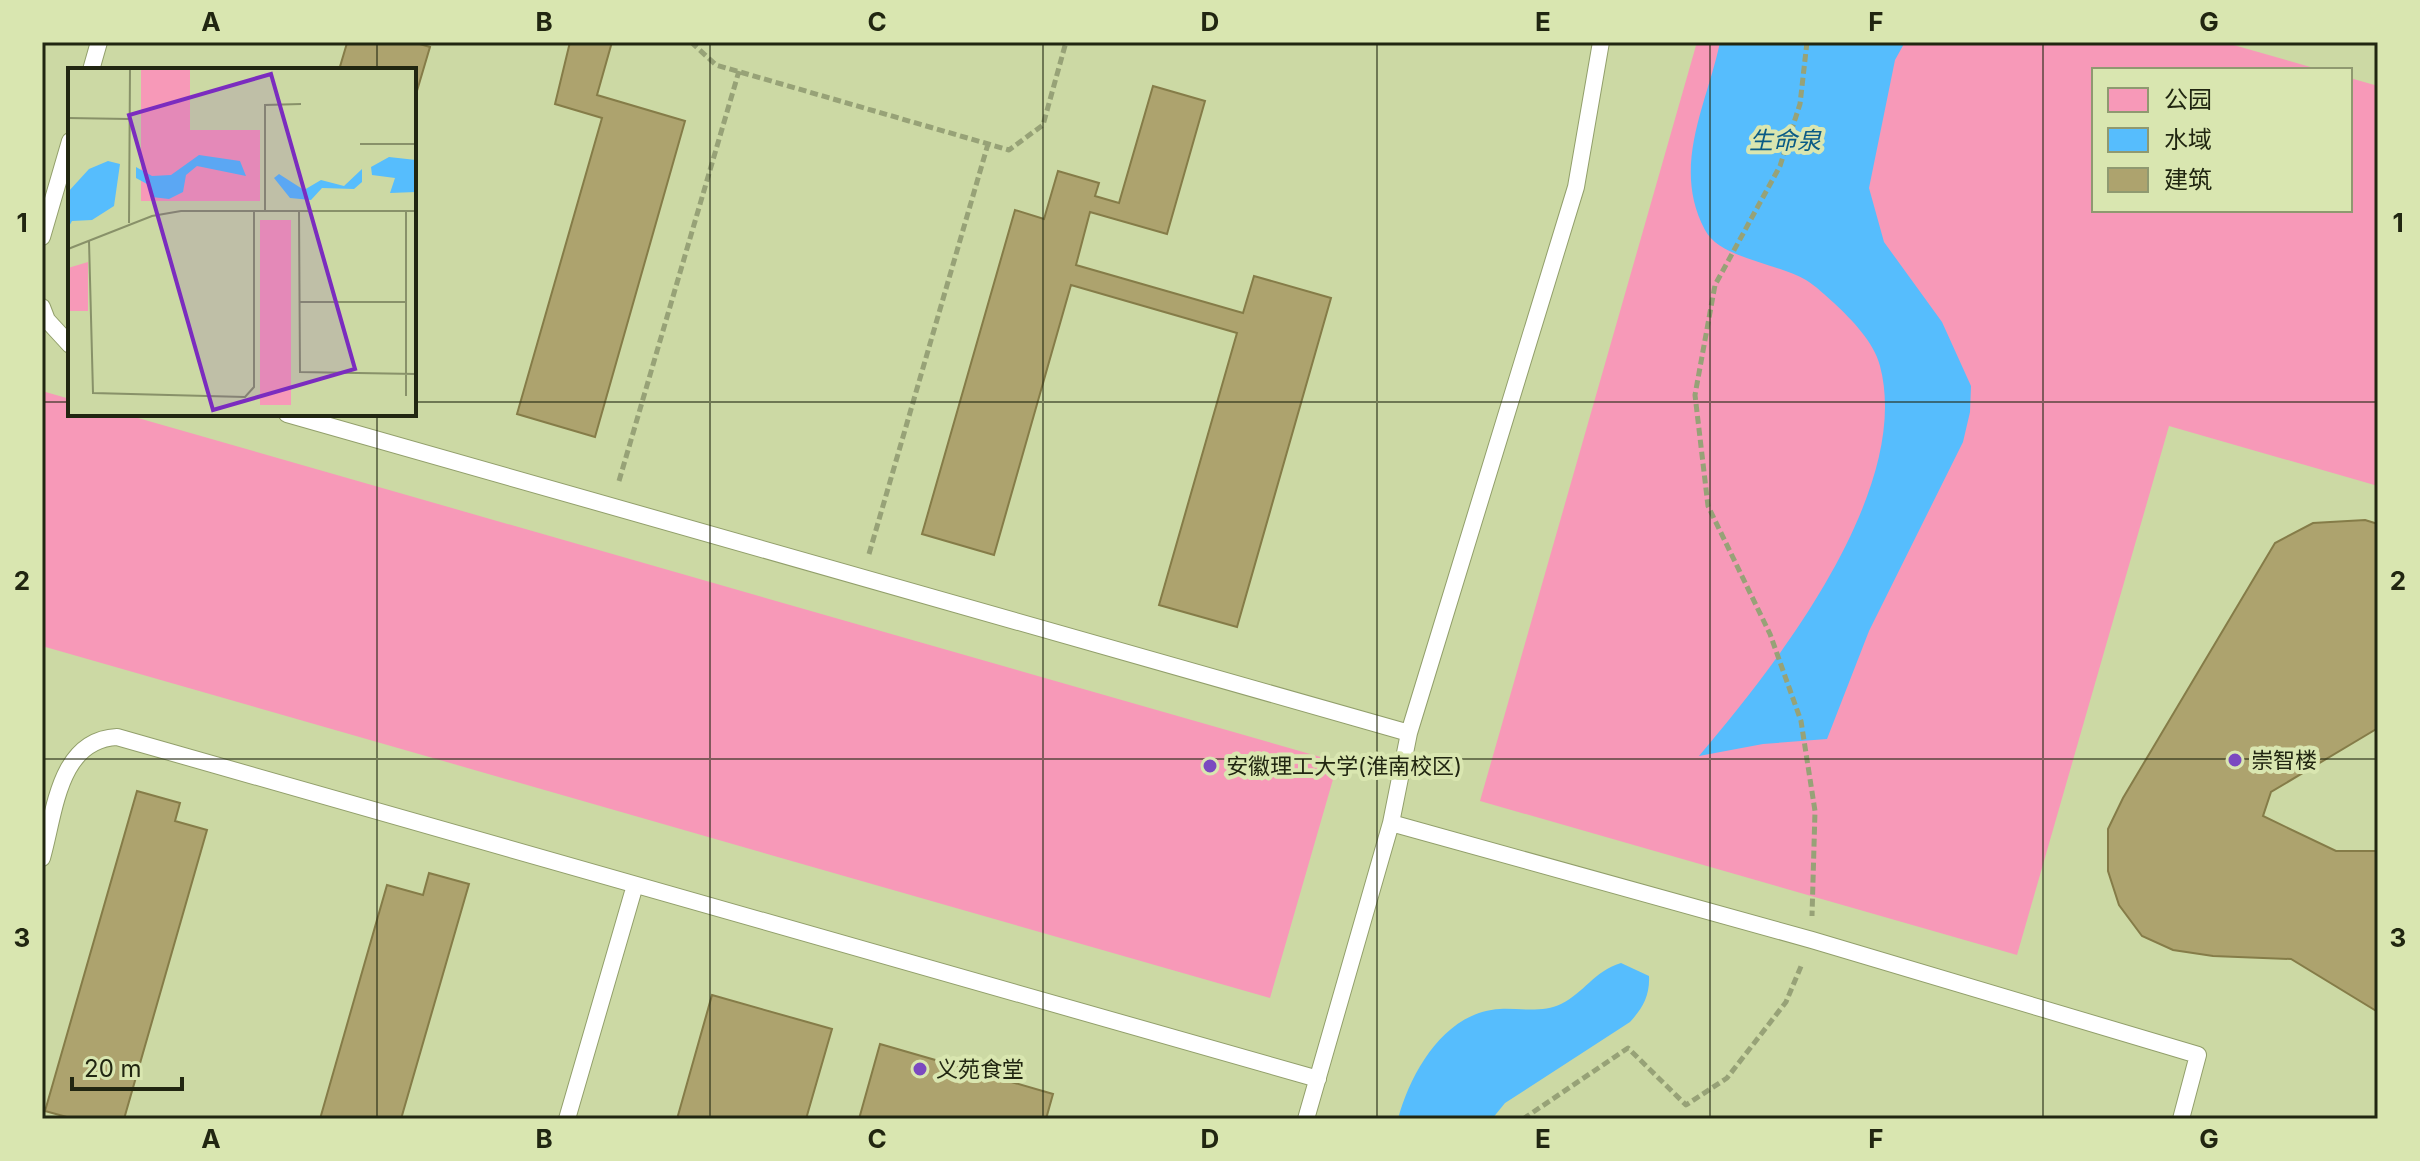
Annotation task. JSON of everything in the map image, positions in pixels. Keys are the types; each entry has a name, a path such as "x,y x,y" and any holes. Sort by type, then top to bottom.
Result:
{"lane":[{"path":"92,68 99,42"},
{"path":"1306,1119 1391,823 1409,733 1576,187 1601,42"},
{"path":"42,237 68,148"},
{"path":"42,307 47,320 68,343"},
{"path":"294,416 1409,733"},
{"path":"42,858 74,755 101,738 117,737 1318,1079"},
{"path":"1391,823 1812,940 2198,1055 2181,1119"},
{"path":"567,1119 635,885"}],"path":[{"path":"691,42 716,65 1009,150 1043,125 1066,42"},
{"path":"1523,1119 1628,1048 1686,1105 1727,1078 1786,1002 1812,940 1815,811 1801,721 1770,634 1708,506 1695,395 1715,285 1780,166 1800,104 1807,42"},
{"path":"612,506 739,71"},
{"path":"862,578 988,144"}],"green space":[{"path":"1697,42 2223,42 2314,68 2092,68 2092,212 2352,212 2352,79 2378,86 2378,486 2169,426 2017,955 1480,801"},
{"path":"42,391 68,398 68,416 131,416 1338,762 1270,998 42,646"}],"water":[{"name":"生命泉","path":"1720,42 1905,42 1895,60 1869,188 1884,242 1942,322 1971,386 1970,412 1963,442 1869,631 1827,739 1763,744 1699,756 1764,675 1830,574 1857,521 1876,467 1885,415 1877,357 1868,340 1848,317 1806,280 1723,248 1705,230 1695,206 1691,159"},
{"path":"1621,963 1649,976 1647,995 1635,1017 1505,1103 1492,1119 1398,1119 1421,1064 1447,1032 1480,1013 1554,1007"}],"building":[{"path":"342,42 413,42 430,47 416,94 416,68 340,68 347,43"},
{"path":"570,42 612,42 597,95 685,121 595,437 517,414 602,118 555,104"},
{"path":"1153,86 1205,101 1167,234 1090,212 1076,265 1243,313 1254,276 1331,298 1237,627 1159,605 1237,333 1071,285 994,555 922,534 1015,210 1044,219 1058,171 1099,183 1095,196 1119,203"},
{"name":"崇智楼","path":"2365,520 2378,524 2378,728 2271,792 2263,816 2336,851 2378,851 2378,1012 2291,959 2213,956 2173,950 2142,936 2119,905 2108,871 2108,829 2123,798 2275,543 2313,523"},
{"path":"137,791 180,803 175,821 207,830 124,1119 74,1119 45,1111"},
{"path":"429,873 469,884 401,1119 320,1119 387,885 423,895"},
{"path":"712,995 832,1029 806,1119 677,1119"},
{"name":"义苑食堂","path":"880,1044 1053,1094 1046,1119 859,1119"}],"place":[{"name":"崇智楼","path":"2235,760"},
{"name":"安徽理工大学(淮南校区)","path":"1210,766"},
{"name":"义苑食堂","path":"920,1069"}]}
